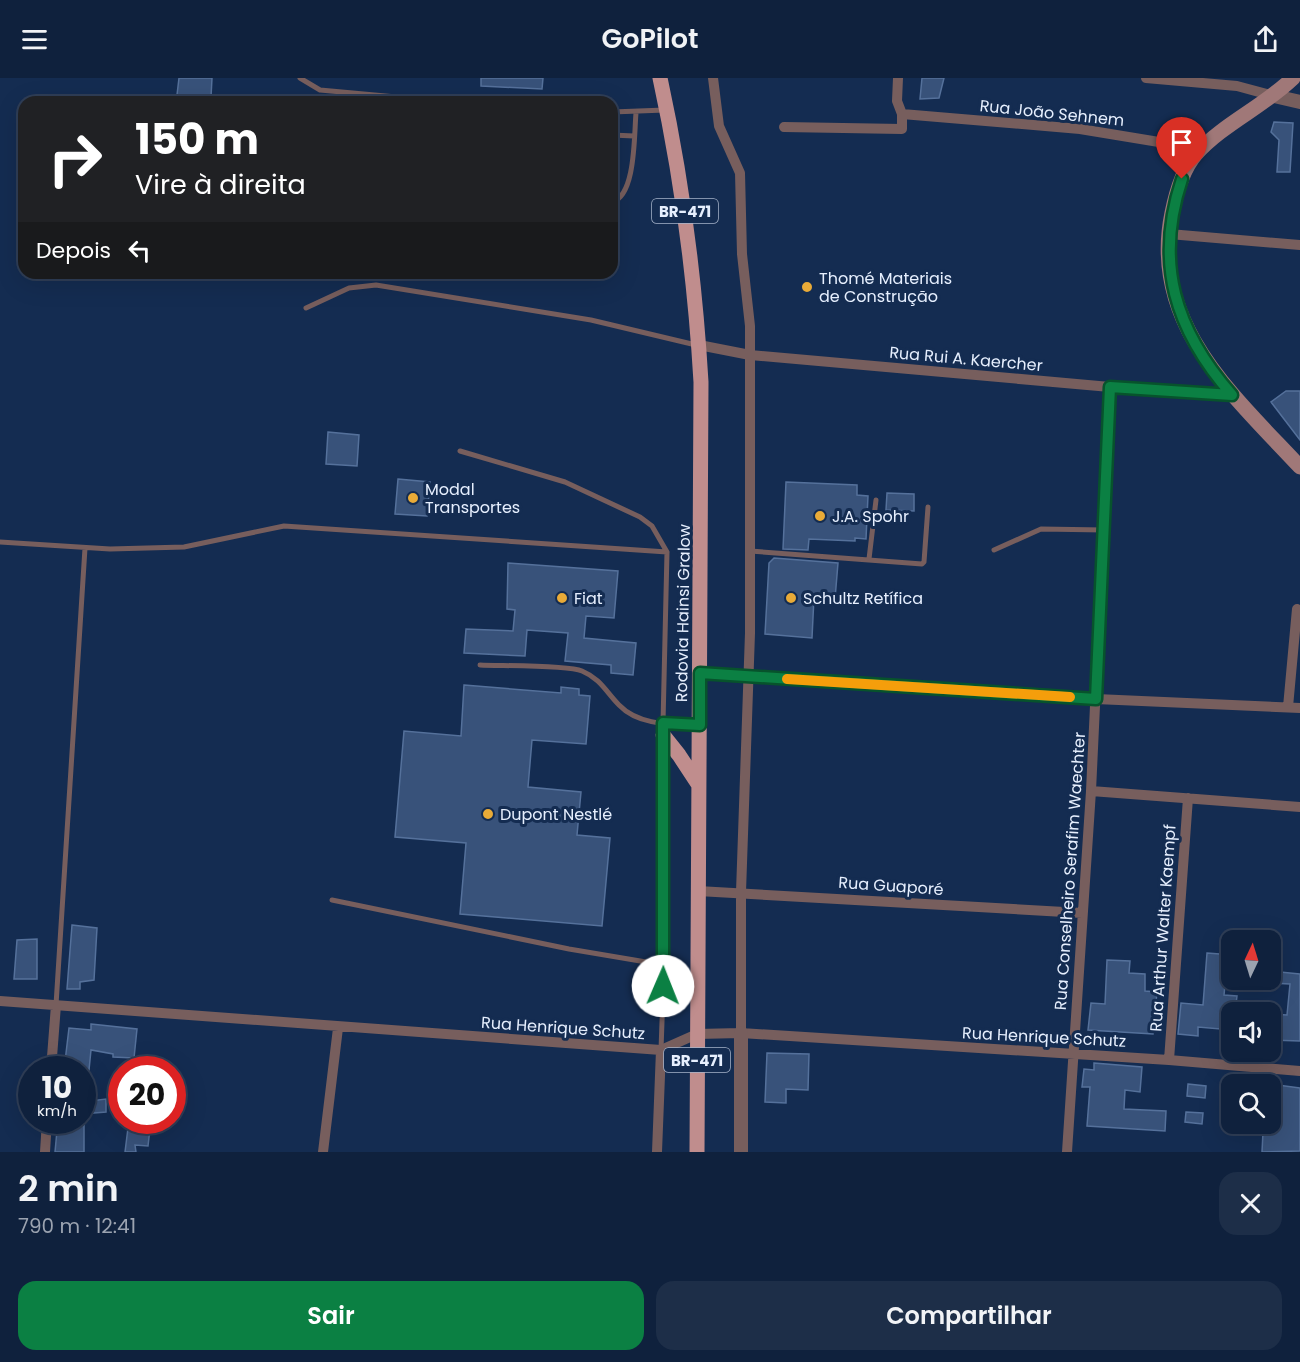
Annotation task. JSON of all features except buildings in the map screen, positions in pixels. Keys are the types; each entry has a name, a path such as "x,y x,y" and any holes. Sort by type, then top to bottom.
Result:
{"main road":[{"name":"Rodovia Hainsi Gralow","path":"660,78 684,203 699,345 702,443 698,784 698,1152"},
{"path":"1293,78 1274,96 1220,133 1196,154 1187,166 1178,190 1169,234 1175,297 1182,319 1209,368 1300,467"},
{"path":"663,729 698,784"},
{"path":"697,1133 703,1152"}],"street":[{"path":"713,78 719,126 740,173 742,254 750,326 748,676 741,892 741,1152"},
{"path":"784,127 902,129 902,114 897,101 898,78"},
{"path":"1146,78 1237,86 1300,102"},
{"name":"Rua João Sehnem","path":"902,114 1080,129 1171,144 1196,154"},
{"path":"1169,234 1300,245"},
{"name":"Rua Rui A. Kaercher","path":"699,345 750,355 1110,387 1232,395"},
{"name":"Rua Conselheiro Serafim Waechter","path":"1067,1152 1091,791 1110,387"},
{"path":"1288,707 1297,609"},
{"path":"700,673 1096,699 1300,708"},
{"path":"1091,791 1300,807"},
{"name":"Rua Arthur Walter Kaempf","path":"1169,1060 1188,798"},
{"name":"Rua Guaporé","path":"698,891 1082,913"},
{"name":"Rua Henrique Schutz","path":"0,1001 338,1028 660,1050 697,1034 741,1034 1169,1060 1300,1071"},
{"path":"52,1056 56,1005"},
{"path":"323,1152 338,1028"},
{"path":"657,1152 660,1050"},
{"path":"45,1152 46,1134"}],"lane":[{"path":"300,78 320,90 386,96"},
{"path":"618,112 667,110"},
{"path":"618,200 629,187 636,113"},
{"path":"618,135 634,136"},
{"path":"306,308 349,288 376,285 603,322 699,345"},
{"path":"460,451 565,482 640,518 652,526 667,552 663,729 664,965 660,1050"},
{"path":"869,560 876,500"},
{"path":"750,550 922,564 928,507"},
{"path":"0,542 85,548 184,547 284,526 667,552"},
{"path":"994,550 1041,529 1104,530"},
{"path":"56,1005 58,938 85,548"},
{"path":"480,665 579,670 600,680 620,706 635,717 663,729 700,725"},
{"path":"332,900 569,949 664,965"}],"slow traffic":[{"path":"787,679 1070,697"}],"place":[{"name":"Thomé Materiais de Construção","path":"807,287"},
{"name":"Modal Transportes","path":"413,498"},
{"name":"J.A. Spohr","path":"820,516"},
{"name":"Fiat","path":"562,598"},
{"name":"Schultz Retífica","path":"791,598"},
{"name":"Dupont Nestlé","path":"488,814"}],"route":[{"path":"663,986 663,723 700,725 700,673 1096,699 1110,387 1232,395 1209,368 1191,339 1175,297 1169,234 1182,179"}]}
